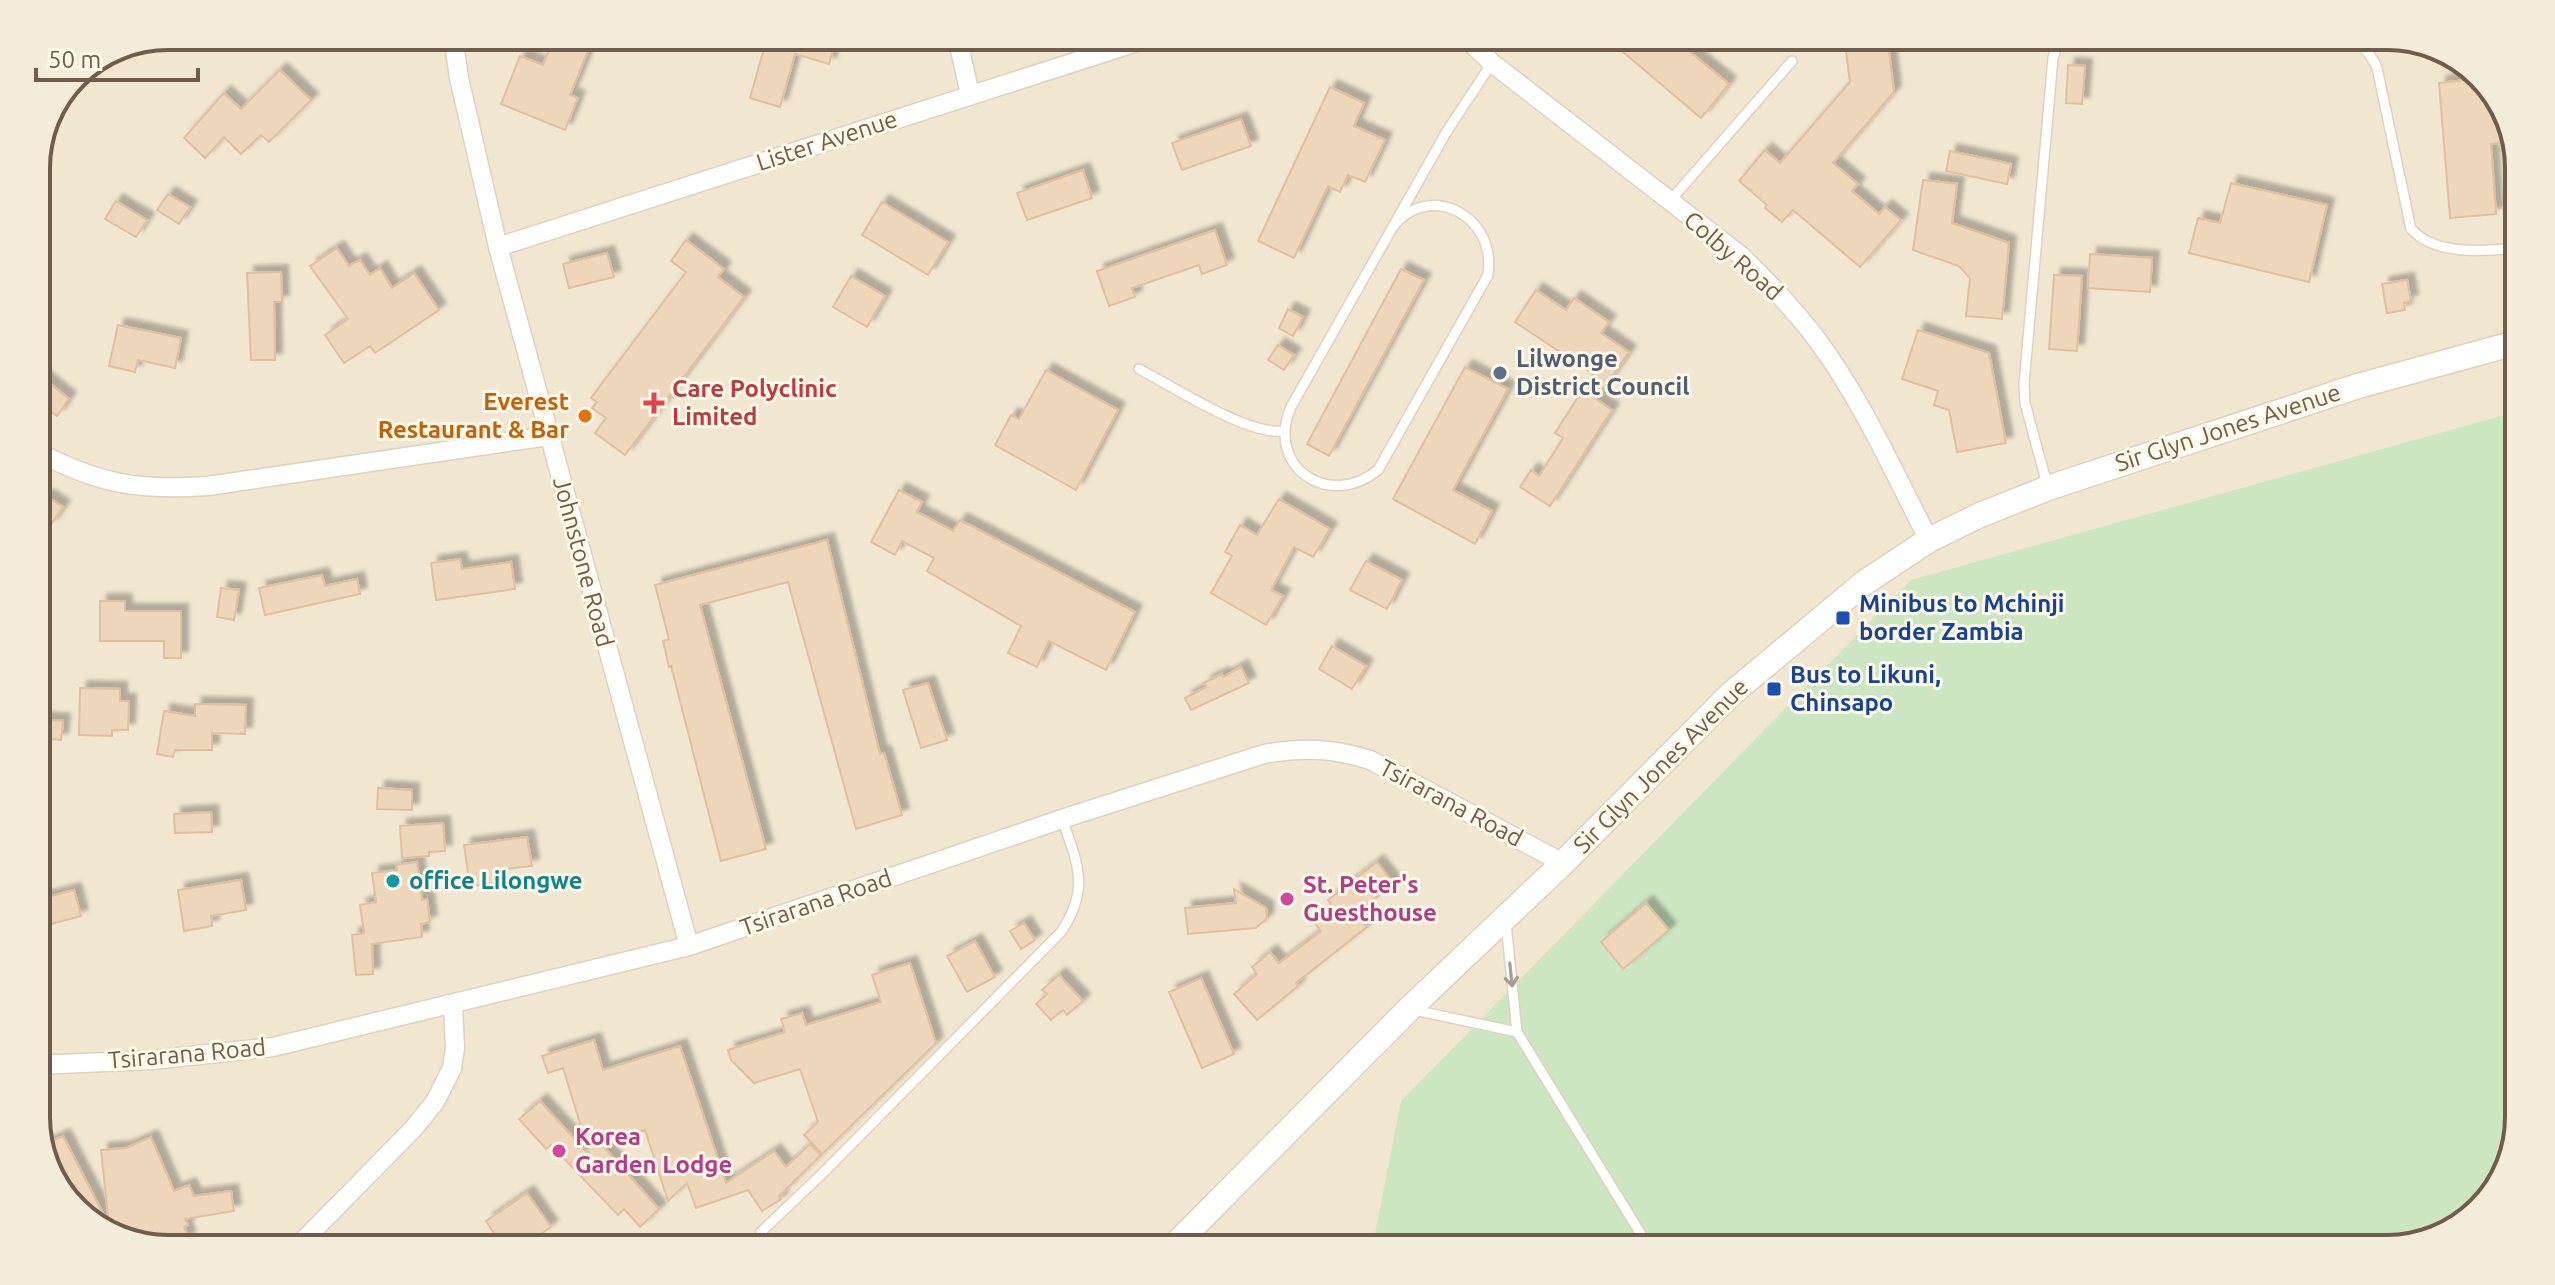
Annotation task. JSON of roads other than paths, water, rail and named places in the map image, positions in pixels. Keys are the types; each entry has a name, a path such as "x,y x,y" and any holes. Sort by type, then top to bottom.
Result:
{"main road":[{"name":"Sir Glyn Jones Avenue","path":"1185,1235 1409,1009 1563,863 1731,694 1864,583 1929,540 1980,515 2048,488 2358,386 2505,346"}],"street":[{"name":"Johnstone Road","path":"455,50 498,247 689,946"},
{"path":"960,50 970,95"},
{"name":"Lister Avenue","path":"498,247 1112,50"},
{"name":"Colby Road","path":"1479,50 1740,255 1761,275 1818,341 1860,409 1929,540"},
{"path":"50,458 95,479 169,489 208,486 548,436"},
{"name":"Tsirarana Road","path":"50,1064 152,1060 258,1049 689,946 1062,819 1264,754 1292,749 1321,748 1370,760 1563,863"},
{"path":"309,1235 413,1129 435,1102 452,1068 455,1048 453,1004"}],"lane":[{"path":"2048,488 2025,403 2024,384 2056,50"},
{"path":"2366,50 2377,68 2411,229 2420,239 2435,245 2475,250 2505,248"},
{"path":"1670,201 1792,61"},
{"path":"1392,228 1406,215 1431,207 1443,207 1468,217 1478,226 1489,249 1488,275 1386,459 1368,478 1344,486 1318,483 1306,476 1289,456 1284,431 1291,407 1392,228 1447,131 1492,63"},
{"path":"1139,369 1252,428 1284,431"},
{"path":"761,1232 1061,932 1078,900 1080,881 1078,863 1062,819"},
{"path":"1505,919 1517,1032 1641,1235"},
{"path":"1409,1009 1517,1032"}],"place":[{"name":"Lilwonge District Council","path":"1500,373"},
{"name":"Care Polyclinic Limited","path":"654,403"},
{"name":"Everest Restaurant & Bar","path":"585,416"},
{"name":"Minibus to Mchinji border Zambia","path":"1843,618"},
{"name":"Bus to Likuni, Chinsapo","path":"1774,689"},
{"name":"office Lilongwe","path":"393,881"},
{"name":"St. Peter's Guesthouse","path":"1287,899"},
{"name":"Korea Garden Lodge","path":"559,1151"}]}
